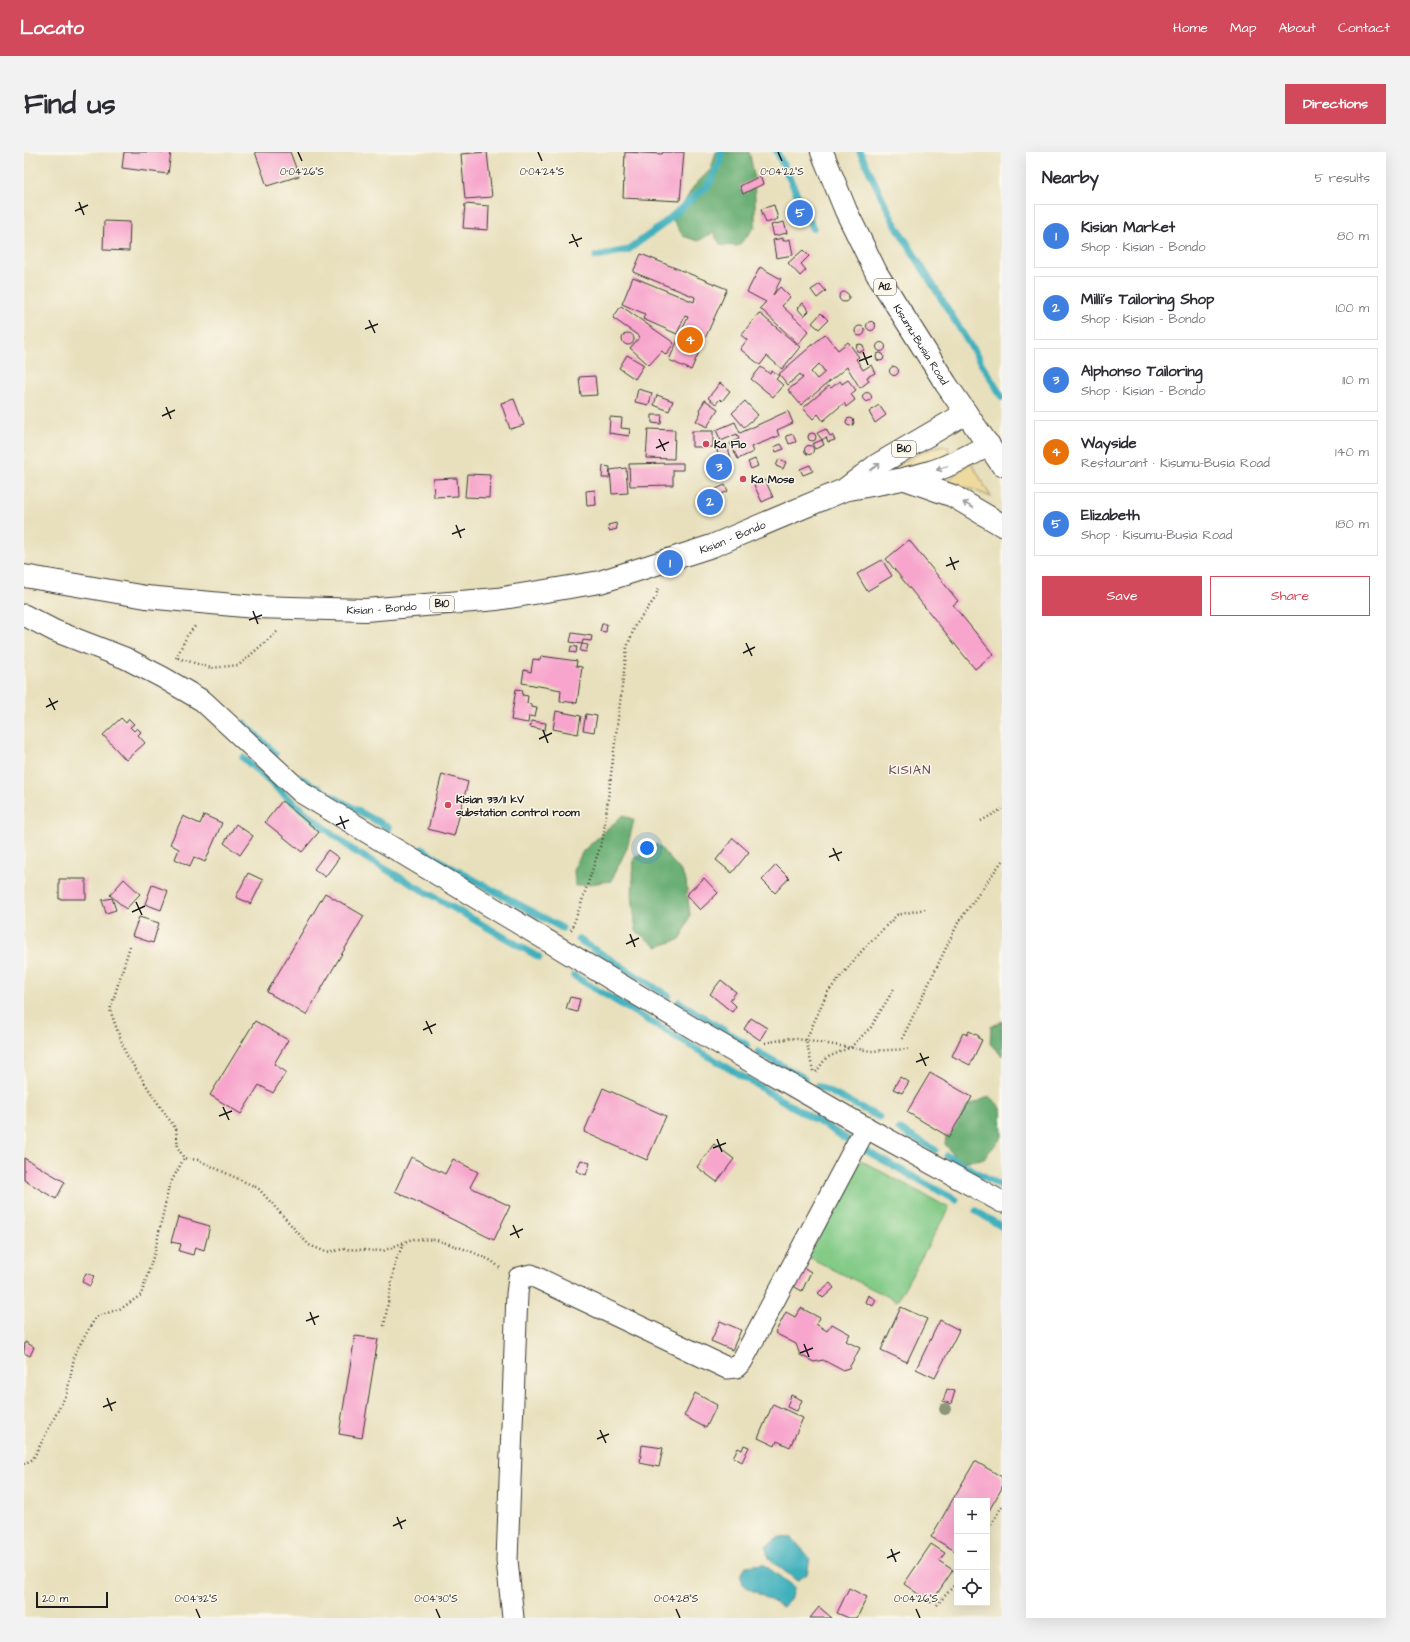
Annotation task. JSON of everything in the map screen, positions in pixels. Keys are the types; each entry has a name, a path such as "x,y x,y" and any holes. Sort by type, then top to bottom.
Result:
{"highway":[{"name":"Kisumu-Busia Road","path":"822,152 846,211 877,274 946,384 966,413 996,442 1002,465"},
{"name":"Kisian - Bondo","path":"844,490 877,465 966,413"},
{"name":"Kisian - Bondo","path":"24,576 146,597 255,607 365,610 497,599 600,582 712,546 844,490 905,479 948,466 996,442"},
{"path":"905,479 953,496 1002,524"}],"street":[{"path":"24,615 55,631 125,658 203,701 302,793 746,1059 1002,1202"},
{"path":"513,1618 507,1560 519,1278 531,1276 727,1368 736,1367 742,1361 866,1127"}],"path":[{"path":"563,950 604,838 627,646 635,626 656,597 666,561"},
{"path":"169,681 176,658 187,636 211,603"},
{"path":"239,665 254,650 279,630"},
{"path":"981,821 1002,809"},
{"path":"902,1040 958,923 1002,860"},
{"path":"895,987 871,1027 851,1047 826,1058 814,1075 806,1040 827,993 866,946 897,915 925,909"},
{"path":"130,946 110,1010 126,1054 176,1129 178,1148 184,1158"},
{"path":"746,1059 757,1044 791,1038 871,1051 908,1049"},
{"path":"184,1158 198,1160 258,1188 309,1245 326,1252 345,1249 383,1251 412,1239 437,1240 470,1250 492,1261 504,1272 519,1278"},
{"path":"24,1464 33,1459 67,1393 75,1353 96,1317 122,1308 141,1295 155,1251 169,1186 184,1158"},
{"path":"384,1326 395,1263 405,1242"},
{"path":"990,1526 1002,1506"},
{"path":"937,1604 954,1585"}],"green space":[{"path":"716,152 749,152 755,189 755,227 738,246 721,245 713,233 698,241 683,236 673,220 694,186 711,169"},
{"path":"623,815 634,820 627,848 611,881 575,886 574,868 583,851"},
{"path":"657,844 680,870 686,881 690,915 681,939 657,947 636,931 632,895 634,858"},
{"path":"1002,1021 1002,1056 990,1044 991,1027"},
{"path":"990,1096 1001,1108 1002,1137 983,1159 959,1162 945,1144 948,1122 957,1111"},
{"path":"860,1160 949,1208 897,1301 808,1257"}],"sand":[{"path":"943,445 949,448 948,453 944,458 872,477 927,450"},
{"path":"971,462 991,497 974,490 945,482"}],"water":[{"path":"780,1537 792,1538 810,1558 807,1574 797,1581 768,1558 766,1546"},
{"path":"763,1564 794,1587 790,1600 783,1607 744,1586 740,1575 746,1566"}],"building":[{"path":"124,152 171,152 168,174 122,168"},
{"path":"255,152 290,152 299,176 267,186"},
{"path":"487,152 492,197 465,199 461,154"},
{"path":"625,152 662,154 663,152 684,152 680,201 623,198"},
{"path":"760,176 763,184 743,194 740,186"},
{"path":"465,204 489,206 488,230 463,228"},
{"path":"774,205 778,219 766,223 761,209"},
{"path":"104,221 130,222 129,251 103,250"},
{"path":"784,222 787,233 774,236 771,225"},
{"path":"783,238 783,241 790,239 793,255 776,258 773,240"},
{"path":"803,250 809,256 801,264 806,270 800,276 788,263"},
{"path":"641,254 727,289 691,370 669,360 688,317 685,316 677,334 643,319 645,314 622,304 633,277 694,302 695,297 633,272"},
{"path":"760,267 781,279 773,295 780,287 790,297 782,306 809,331 798,344 760,308 766,302 747,292"},
{"path":"820,284 826,291 817,298 811,290"},
{"path":"842,292 846,292 848,293 848,301 842,302 839,299 839,295"},
{"path":"803,303 809,311 804,316 797,308"},
{"path":"621,306 674,343 666,355 662,351 649,365 630,348 640,337 613,318"},
{"path":"759,313 800,347 782,369 767,356 760,365 740,349 747,340 741,335"},
{"path":"821,313 828,320 819,329 812,323"},
{"path":"871,321 876,326 871,331 866,326"},
{"path":"860,326 865,331 860,336 855,331"},
{"path":"628,333 632,335 634,339 632,343 628,345 624,343 622,339 624,335"},
{"path":"825,334 838,350 848,342 859,357 856,359 863,370 871,365 875,373 867,377 869,381 860,388 847,367 801,405 788,390 803,378 800,374 788,385 779,374","holes":["819,364 825,372 817,379 811,372"]},
{"path":"879,343 883,343 885,347 883,351 879,351 877,349 877,345"},
{"path":"858,344 862,344 864,348 862,352 858,352 856,350 856,346"},
{"path":"878,353 882,353 884,357 882,361 878,361 876,359 876,355"},
{"path":"627,355 644,365 635,379 619,368"},
{"path":"761,367 770,374 772,371 779,376 776,379 783,385 773,397 751,379"},
{"path":"892,367 896,367 898,371 896,375 892,375 890,373 890,369"},
{"path":"595,376 597,395 581,396 579,377"},
{"path":"848,380 856,390 851,394 855,400 846,407 844,403 823,421 818,414 813,419 803,408 829,386 831,388 840,381 842,384"},
{"path":"720,383 730,391 722,401 720,399 716,404 708,398"},
{"path":"638,389 652,393 649,405 635,402"},
{"path":"865,393 869,393 871,397 869,401 865,401 863,399 863,395"},
{"path":"657,395 673,401 669,411 654,405"},
{"path":"514,399 524,425 510,429 501,403"},
{"path":"705,400 718,409 707,427 696,421 701,412 699,410"},
{"path":"745,401 758,415 744,427 732,413"},
{"path":"879,405 886,415 875,423 869,412"},
{"path":"788,411 793,423 777,430 779,436 751,447 753,452 738,459 730,443 739,439 737,434 721,441 716,430 735,422 740,433"},
{"path":"652,415 662,415 661,424 652,423"},
{"path":"610,417 622,418 621,428 630,429 629,436 609,433"},
{"path":"848,418 852,418 854,422 852,426 848,426 846,424 846,420"},
{"path":"648,429 675,430 674,459 646,458"},
{"path":"826,429 830,436 832,435 835,440 828,442 826,437 822,440 817,433"},
{"path":"692,431 713,431 713,447 692,447"},
{"path":"812,433 815,434 815,440 812,441 809,440 808,437 809,434"},
{"path":"793,434 796,442 789,444 786,436"},
{"path":"822,440 824,445 815,449 812,444"},
{"path":"727,444 731,459 720,462 716,447"},
{"path":"781,444 784,449 776,452 774,447"},
{"path":"809,445 814,450 809,455 804,450"},
{"path":"755,459 758,466 751,469 748,462"},
{"path":"779,459 786,462 783,469 776,466"},
{"path":"683,463 683,470 673,470 673,485 630,486 629,464"},
{"path":"810,465 813,471 803,475 800,469"},
{"path":"603,466 610,467 609,478 602,478"},
{"path":"626,468 628,493 612,494 610,470"},
{"path":"467,474 490,475 489,498 465,497"},
{"path":"457,478 458,496 434,497 433,479"},
{"path":"765,480 773,497 762,502 754,485"},
{"path":"725,485 728,491 720,495 716,489"},
{"path":"595,490 596,505 587,506 586,491"},
{"path":"708,493 712,493 714,494 714,502 708,503 705,500 705,496"},
{"path":"616,523 617,529 609,531 608,525"},
{"path":"909,540 958,601 953,605 993,654 975,669 886,559"},
{"path":"882,560 892,576 867,591 857,574"},
{"path":"602,624 607,624 606,632 600,631"},
{"path":"572,633 592,636 591,641 583,640 582,644 570,642"},
{"path":"582,644 588,645 586,652 580,651"},
{"path":"571,646 577,647 576,653 570,652"},
{"path":"541,656 577,661 576,666 582,667 577,703 560,701 561,690 522,683 524,670 531,672 533,659 540,660"},
{"path":"516,689 523,690 522,695 528,696 527,703 531,704 531,707 537,708 535,717 529,716 528,723 511,720"},
{"path":"556,711 581,716 578,734 553,729"},
{"path":"586,714 597,716 594,732 583,730"},
{"path":"121,718 126,723 129,719 134,724 130,727 134,731 137,728 141,732 138,735 145,743 126,760 103,735"},
{"path":"531,721 546,723 545,730 530,727"},
{"name":"Kisian 33/11 kV substation control room","path":"442,774 468,782 454,836 428,829"},
{"path":"282,801 319,832 302,852 265,822"},
{"path":"204,815 222,823 205,862 194,857 190,866 175,859 179,849 170,844 183,816 200,824"},
{"path":"236,824 253,836 240,855 224,843"},
{"path":"733,838 749,852 732,873 716,860"},
{"path":"328,850 339,858 325,877 314,869"},
{"path":"776,865 789,878 775,893 762,880"},
{"path":"248,873 263,880 251,904 236,897"},
{"path":"704,878 718,893 700,910 686,895"},
{"path":"59,879 86,879 86,899 59,899"},
{"path":"124,879 140,894 126,909 110,895"},
{"path":"152,885 168,891 161,910 145,904"},
{"path":"325,893 364,916 306,1015 267,992"},
{"path":"112,898 116,910 106,913 102,900"},
{"path":"139,917 159,923 153,943 132,936"},
{"path":"721,980 736,992 730,1000 736,1006 732,1012 710,994"},
{"path":"570,997 580,999 577,1012 566,1009"},
{"path":"751,1018 767,1028 760,1040 744,1029"},
{"path":"255,1021 288,1040 274,1064 286,1072 273,1093 259,1085 241,1114 210,1095"},
{"path":"969,1031 979,1036 978,1038 982,1040 970,1065 952,1056 963,1033 967,1035"},
{"path":"930,1073 972,1097 949,1137 907,1112"},
{"path":"900,1077 909,1082 902,1093 893,1089"},
{"path":"603,1088 666,1116 647,1160 584,1132"},
{"path":"714,1144 734,1159 717,1182 697,1167"},
{"path":"411,1157 445,1174 453,1159 478,1172 470,1187 510,1206 494,1240 395,1191"},
{"path":"24,1158 65,1182 56,1199 24,1180"},
{"path":"581,1160 590,1163 586,1175 576,1171"},
{"path":"178,1217 210,1226 204,1250 195,1247 193,1255 179,1251 181,1244 171,1242"},
{"path":"803,1267 811,1272 802,1291 793,1286"},
{"path":"86,1273 94,1276 90,1286 82,1282"},
{"path":"830,1283 834,1288 823,1298 818,1293"},
{"path":"868,1295 876,1300 873,1306 865,1302"},
{"path":"901,1307 927,1319 907,1362 881,1350"},
{"path":"801,1308 820,1318 816,1324 827,1331 832,1324 850,1334 846,1341 860,1348 849,1368 842,1370 823,1360 814,1362 800,1355 796,1344 775,1333 786,1312 795,1317"},
{"path":"940,1320 959,1330 935,1378 916,1369"},
{"path":"720,1321 741,1330 732,1350 711,1341"},
{"path":"355,1336 378,1339 362,1438 339,1434"},
{"path":"25,1342 34,1347 30,1356 24,1353"},
{"path":"947,1389 955,1391 951,1404 943,1401"},
{"path":"695,1393 717,1405 706,1428 684,1416"},
{"path":"791,1395 802,1400 797,1411 787,1407"},
{"path":"773,1404 803,1418 790,1447 777,1441 775,1446 758,1438"},
{"path":"642,1445 663,1448 659,1467 640,1463"},
{"path":"744,1445 749,1447 742,1462 733,1457 738,1448 742,1450"},
{"path":"975,1461 1002,1477 1002,1488 990,1509 990,1498 954,1498 954,1550 931,1537"},
{"path":"931,1544 945,1553 939,1561 953,1570 931,1603 904,1584"},
{"path":"849,1588 867,1597 857,1618 849,1618 837,1613"},
{"path":"819,1607 832,1618 810,1618"}],"waterway":[{"path":"596,256 628,250 661,226 708,185 720,163 721,152"},
{"path":"777,152 813,228"},
{"path":"860,152 894,222 1002,397"},
{"path":"245,724 275,754"},
{"path":"243,758 296,805 354,851 539,957"},
{"path":"298,777 389,828"},
{"path":"422,849 447,865 562,928"},
{"path":"578,939 668,996"},
{"path":"574,976 847,1139"},
{"path":"679,1002 747,1045"},
{"path":"758,1052 804,1078"},
{"path":"818,1086 879,1117"},
{"path":"899,1129 935,1150"},
{"path":"863,1149 956,1200"},
{"path":"947,1156 1002,1186"},
{"path":"976,1211 1002,1227"}],"place":[{"name":"Elizabeth","path":"800,213"},
{"name":"Wayside","path":"690,340"},
{"name":"Ka Flo","path":"706,444"},
{"name":"Alphonso Tailoring","path":"719,467"},
{"name":"Ka Mose","path":"743,479"},
{"name":"Milli's Tailoring Shop","path":"710,502"},
{"name":"Kisian Market","path":"670,563"},
{"name":"Kisian 33/11 kV substation control room","path":"448,805"}],"district":[{"name":"KISIAN","path":"910,770"}]}
